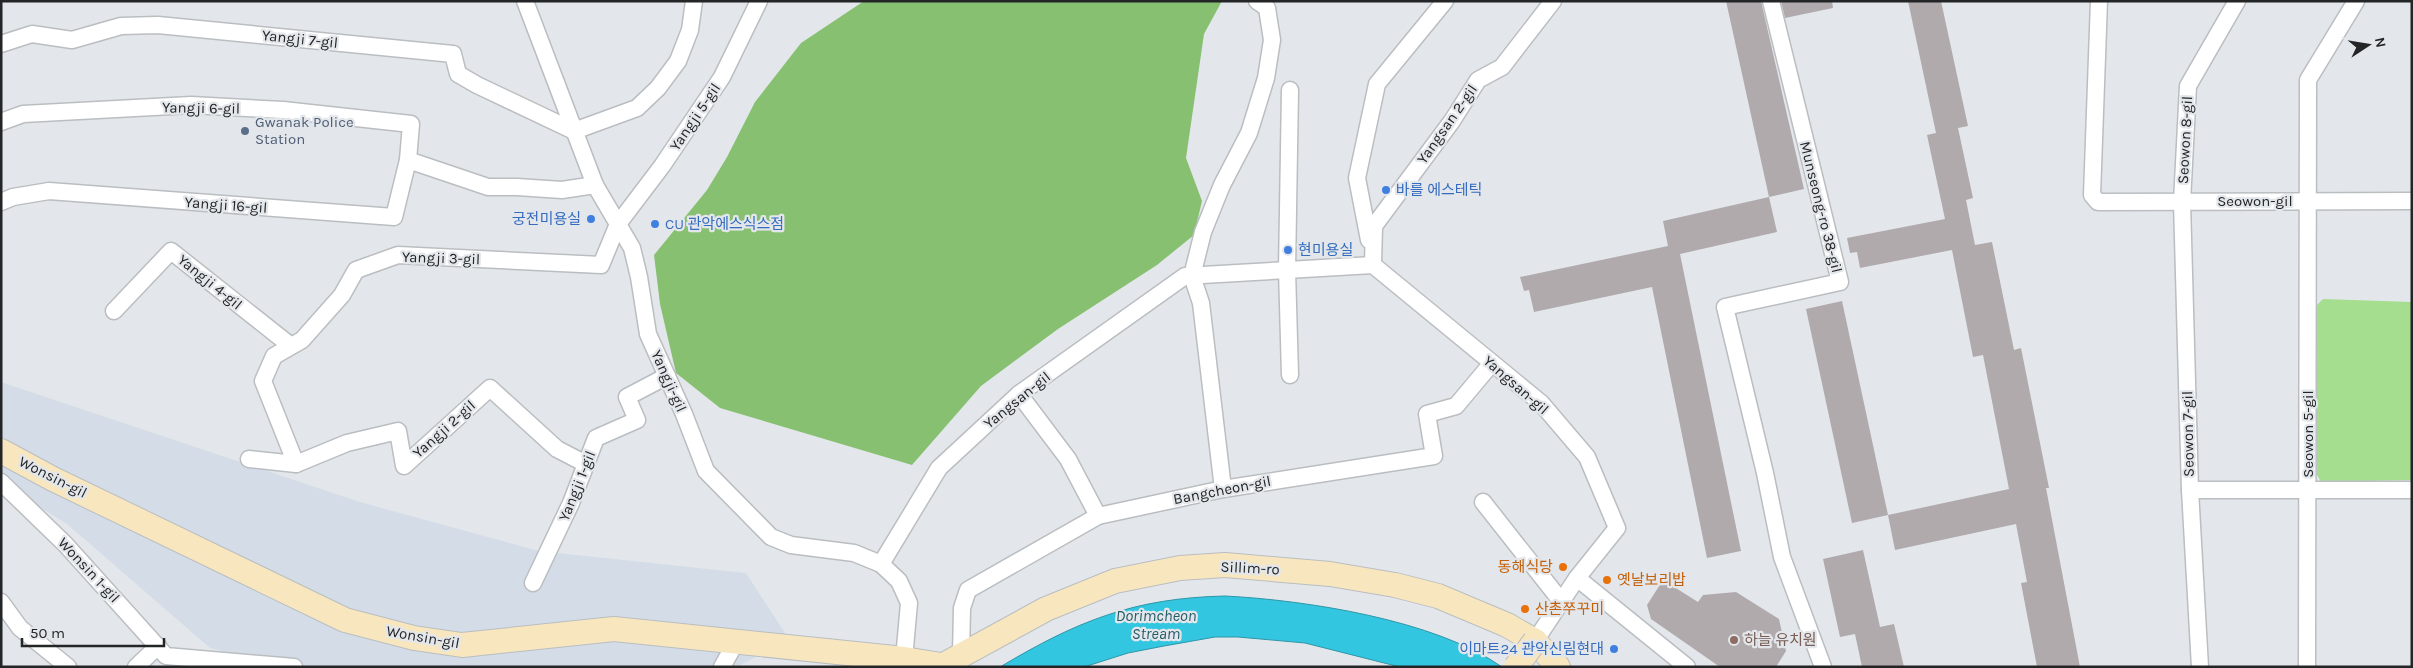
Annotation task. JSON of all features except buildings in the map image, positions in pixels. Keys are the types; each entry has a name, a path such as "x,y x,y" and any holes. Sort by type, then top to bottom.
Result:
{"street":[{"name":"Yangji-gil","path":"525,1 595,185 632,248 639,277 648,334 684,414 706,471 771,537 791,545 854,554 882,564 899,581 910,603 904,659"},
{"path":"574,131 638,108 658,88 678,61 690,30 694,1"},
{"name":"Yangji 5-gil","path":"618,224 662,166 722,77 759,1"},
{"path":"1222,488 1201,303 1192,276 1203,232 1222,185 1249,133 1266,78 1272,40 1266,8 1257,1"},
{"path":"1372,265 1357,178 1377,84 1445,1"},
{"name":"Yangsan 2-gil","path":"1372,265 1374,226 1452,121 1478,80 1502,68 1553,1"},
{"name":"Munseong-ro 38-gil","path":"1771,1 1840,282 1726,307 1765,473 1782,557 1823,667"},
{"name":"Seowon-gil","path":"2099,1 2092,195 2098,202 2412,201"},
{"name":"Seowon 8-gil","path":"2182,202 2188,86 2237,1"},
{"name":"Seowon 5-gil","path":"2307,667 2308,80 2356,1"},
{"name":"Yangji 7-gil","path":"1,44 32,34 72,40 122,26 158,25 453,54 458,74 574,131"},
{"path":"1290,90 1288,270 1290,375"},
{"name":"Yangji 6-gil","path":"1,122 23,114 191,105 282,110 411,124 408,160"},
{"path":"408,160 488,187 562,190 595,185"},
{"name":"Yangji 16-gil","path":"1,202 13,197 49,191 394,217 408,160"},
{"name":"Seowon 7-gil","path":"2182,202 2190,490 2200,667"},
{"name":"Yangji 3-gil","path":"296,464 263,381 274,356 302,340 342,295 356,270 398,255 601,266 618,224"},
{"name":"Yangji 4-gil","path":"114,312 171,251 291,346"},
{"name":"Yangsan-gil","path":"882,564 939,468 1019,394 1185,276 1372,265 1540,403 1587,457 1617,528 1577,578 1534,641"},
{"name":"Bangcheon-gil","path":"946,663 968,590 1098,516 1222,488 1434,456 1427,414 1456,406 1492,363"},
{"name":"Yangji 1-gil","path":"533,583 571,502 596,438 637,420 627,397 667,376"},
{"name":"Yangji 2-gil","path":"249,459 296,464 347,443 398,431 404,466 490,388 557,449 586,464"},
{"path":"1019,394 1068,459 1098,516"},
{"name":"Wonsin-gil","path":"1,451 53,479 345,620 414,638 462,644 614,629 946,663"},
{"name":"Wonsin 1-gil","path":"2,483 66,545 166,656 294,667"},
{"path":"2190,490 2412,490"},
{"path":"1483,502 1561,601"},
{"name":"Sillim-ro","path":"946,663 1046,609 1115,581 1180,568 1225,565 1320,573 1395,585 1438,596 1508,625 1534,641 1558,667"},
{"path":"1577,578 1687,667"},
{"path":"1,602 20,628 68,667"},
{"path":"1516,667 1534,641"},
{"path":"722,667 736,642"},
{"path":"136,667 158,646"}],"shaded area":[{"path":"1,382 360,502 539,551 746,573 789,639 737,667 284,667 210,648 67,524 1,483"}],"green space":[{"path":"864,1 1222,1 1204,34 1186,158 1202,201 1194,235 1157,265 1058,329 981,386 912,465 720,408 676,373 660,304 654,255 707,190 727,157 755,102 801,43"},
{"path":"2323,299 2412,302 2412,480 2321,482 2317,475 2317,305"}],"water":[{"name":"Dorimcheon Stream","path":"1225,596 1293,602 1369,615 1442,637 1474,651 1502,667 1400,667 1305,643 1238,637 1215,637 1128,653 1084,667 1000,667 1055,637 1107,615 1162,601"}],"place":[{"name":"Gwanak Police Station","path":"245,131"},
{"name":"바를 에스테틱","path":"1386,190"},
{"name":"궁전미용실","path":"591,219"},
{"name":"CU 관악에스식스점","path":"655,224"},
{"name":"현미용실","path":"1288,250"},
{"name":"동해식당","path":"1563,567"},
{"name":"옛날보리밥","path":"1607,580"},
{"name":"산촌쭈꾸미","path":"1525,609"},
{"name":"하늘 유치원","path":"1734,640"},
{"name":"이마트24 관악신림현대","path":"1614,649"}]}
